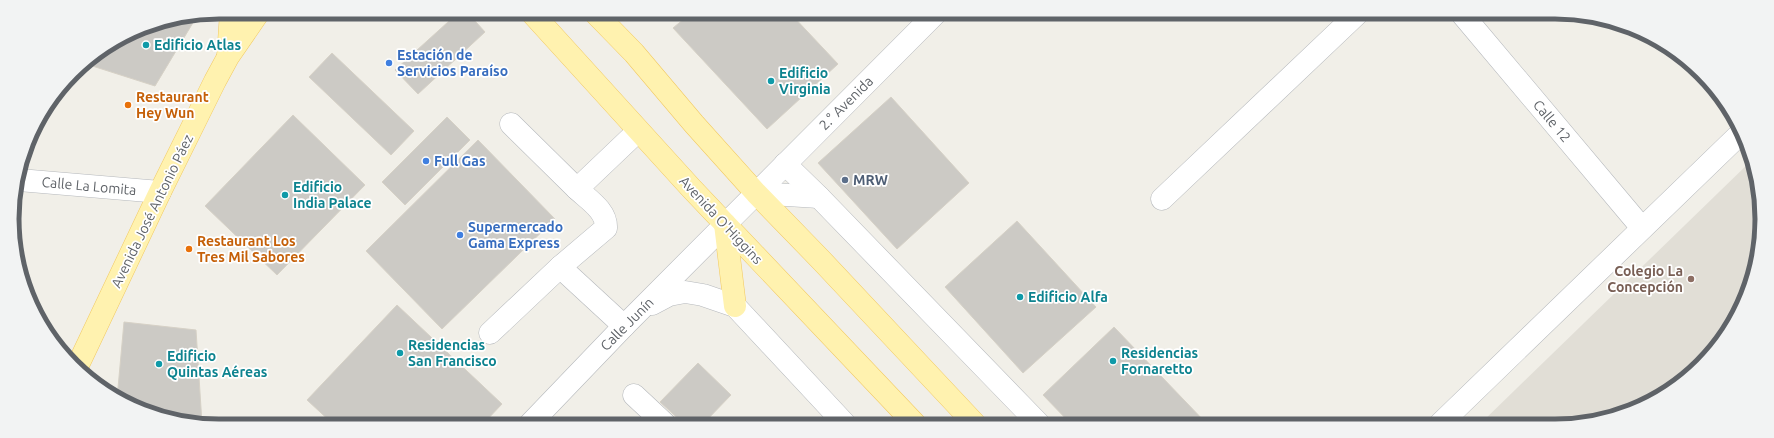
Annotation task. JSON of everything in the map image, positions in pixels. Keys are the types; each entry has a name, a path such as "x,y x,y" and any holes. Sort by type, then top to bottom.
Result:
{"main road":[{"path":"228,57 231,19"},
{"name":"Avenida José Antonio Páez","path":"80,362 160,192 228,57 242,19"},
{"name":"Avenida José Antonio Páez","path":"228,57 254,19"},
{"name":"Avenida O'Higgins","path":"537,19 638,131 910,419"},
{"path":"601,19 634,53 694,124 756,193 970,419"},
{"path":"726,224 735,306"}],"street":[{"name":"2.° Avenida","path":"756,193 930,19"},
{"path":"1162,200 1352,19"},
{"name":"Calle 12","path":"1466,19 1642,228"},
{"path":"490,333 560,267 606,228 607,220 602,212 511,124"},
{"path":"577,189 638,131"},
{"path":"1445,419 1737,137"},
{"path":"785,164 1034,419"},
{"name":"Calle La Lomita","path":"23,180 160,192"},
{"path":"756,193 818,197"},
{"name":"Calle Junín","path":"535,419 624,326 641,311 756,193"},
{"path":"560,267 624,326"},
{"path":"641,311 669,295 685,292 703,295 735,306 840,419"},
{"path":"634,395 659,419"}],"shaded area":[{"name":"Colegio La Concepción","path":"1747,165 1755,206 1755,232 1748,271 1740,296 1728,319 1714,341 1687,369 1677,378 1655,392 1632,404 1607,412 1568,419 1485,419"}],"building":[{"path":"451,19 473,19 485,32 418,94 395,70"},
{"name":"Edificio Virginia","path":"684,19 796,19 838,64 767,129 673,28"},
{"name":"Edificio Atlas","path":"194,21 155,86 91,66 119,46 142,34 167,26"},
{"path":"332,53 414,131 391,155 309,77"},
{"path":"891,97 969,183 897,249 818,163"},
{"name":"Edificio India Palace","path":"293,115 365,185 277,275 205,206"},
{"name":"Full Gas","path":"447,117 470,140 405,205 382,182"},
{"name":"Supermercado Gama Express","path":"478,140 555,219 442,329 366,251"},
{"name":"Edificio Alfa","path":"1017,221 1096,307 1023,373 945,287"},
{"name":"Residencias San Francisco","path":"397,305 502,404 488,419 328,419 307,400"},
{"name":"Edificio Quintas Aéreas","path":"124,322 196,330 202,418 167,412 142,404 118,391"},
{"name":"Residencias Fornaretto","path":"1114,327 1202,419 1066,419 1043,395"},
{"path":"698,363 731,395 708,419 679,419 660,402"}],"place":[{"name":"Edificio Atlas","path":"146,45"},
{"name":"Estación de Servicios Paraíso","path":"389,63"},
{"name":"Edificio Virginia","path":"771,81"},
{"name":"Restaurant Hey Wun","path":"128,105"},
{"name":"Full Gas","path":"426,161"},
{"name":"MRW","path":"845,180"},
{"name":"Edificio India Palace","path":"285,195"},
{"name":"Supermercado Gama Express","path":"460,235"},
{"name":"Restaurant Los Tres Mil Sabores","path":"189,249"},
{"name":"Colegio La Concepción","path":"1691,279"},
{"name":"Edificio Alfa","path":"1020,297"},
{"name":"Residencias San Francisco","path":"400,353"},
{"name":"Residencias Fornaretto","path":"1113,361"},
{"name":"Edificio Quintas Aéreas","path":"159,364"}]}
